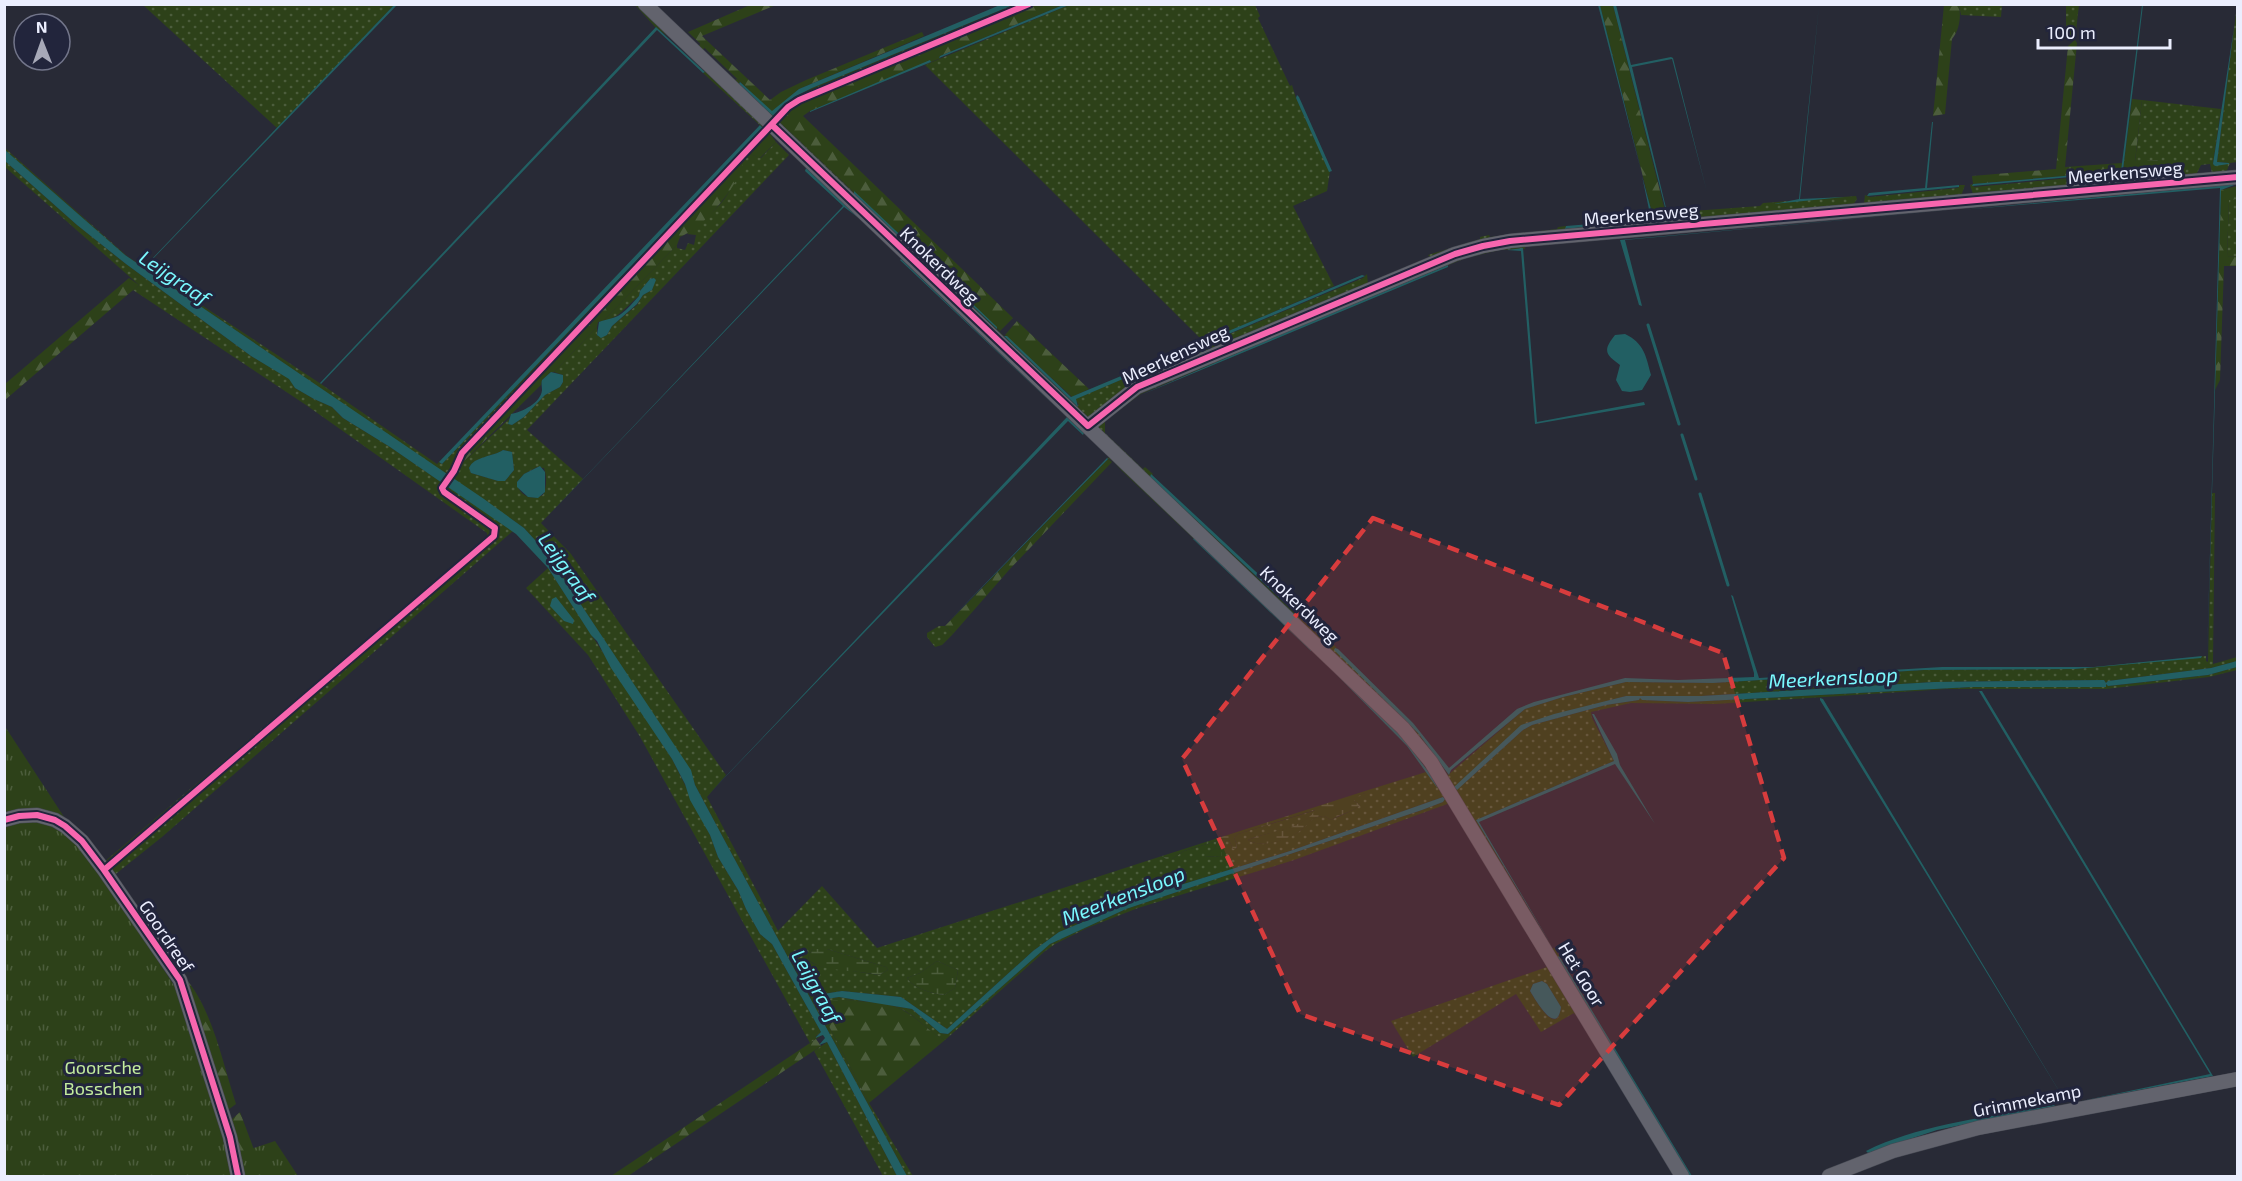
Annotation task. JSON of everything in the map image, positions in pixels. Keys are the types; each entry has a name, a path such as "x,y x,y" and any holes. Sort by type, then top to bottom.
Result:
{"street":[{"name":"Knokerdweg","path":"645,4 1403,728 1431,762 1449,792"},
{"name":"Meerkensweg","path":"1088,426 1137,387 1455,254 1483,246 1510,241 2238,177"},
{"name":"Het Goor","path":"1449,792 1682,1176"},
{"name":"Goordreef","path":"4,820 37,815 55,820 73,834 104,870 180,980 230,1137 238,1176"},
{"name":"Grimmekamp","path":"1829,1176 1893,1151 1967,1130 2238,1079"}],"highlighted area":[{"path":"1373,518 1723,653 1784,858 1559,1105 1300,1014 1182,759"}],"green space":[{"path":"143,5 394,5 277,128"},
{"path":"635,5 642,5 768,128 464,448 449,476 125,255 5,150 5,148 127,256 321,384 437,464 439,462 442,464 763,128 703,73 705,71 671,38 656,28"},
{"path":"750,5 776,5 702,36 770,100 806,80 922,32 924,36 799,89 772,112 688,32"},
{"path":"1013,5 1026,5 798,100 774,121 698,47 701,43 705,47 703,50 735,80 737,79 739,84 770,113 812,88"},
{"path":"1031,5 1063,5 810,111 803,116 1013,318 1000,331 778,120 789,108 800,101"},
{"path":"1069,5 1255,5 1260,16 1258,18 1290,86 1292,85 1330,171 1327,191 1293,206 1334,286 1204,342 925,65"},
{"path":"1600,5 1613,5 1665,211 1652,213"},
{"path":"1944,5 1959,5 1960,18 1957,31 1952,39 1945,114 1933,116"},
{"path":"1959,5 2002,5 2001,17 1961,15"},
{"path":"2066,5 2079,5 2075,40 2066,38"},
{"path":"2237,5 2237,162 2230,163 2225,175 2212,173 2210,164 2201,165 2195,177 1973,194 1970,185 1973,184 1974,187 2179,168 2179,166 2161,168 2160,160 2135,162 2142,100 2221,109 2213,164 2229,163 2217,162"},
{"path":"2075,40 2077,43 2065,167 2122,163 2121,171 1973,184 1972,176 2056,169 2068,46"},
{"path":"2132,99 2142,100 2135,161 2161,160 2161,168 2123,170"},
{"path":"778,120 1077,406 1079,405 1075,399 1363,278 1367,274 1368,284 1134,385 1090,417 1084,416 775,123"},
{"path":"768,131 776,142 760,158 750,154 747,156 737,179 712,213 680,237 677,245 603,321 598,322 597,327 554,372 542,380 541,385 457,468 464,451"},
{"path":"776,142 789,155 527,430 583,479 541,523 571,554 726,775 707,797 778,931 822,886 877,948 1162,856 1172,859 1184,851 1217,841 1215,848 1204,857 1222,856 1222,847 1226,841 1229,840 1233,849 1236,849 1234,838 1238,834 1316,810 1302,822 1284,830 1248,840 1260,844 1289,837 1316,817 1324,816 1331,820 1354,809 1360,805 1354,801 1354,797 1365,791 1426,772 1438,788 1423,763 1389,724 1113,461 1107,458 1114,456 1416,746 1448,793 1579,1010 1575,1015 1574,1013 1541,1032 1516,994 1413,1057 1391,1021 1547,967 1536,949 1538,948 1450,803 1294,860 1138,908 1087,928 1044,952 945,1040 909,1013 889,1005 912,1009 940,1033 948,1034 1050,944 1126,909 1422,810 1443,802 1445,799 1443,797 1290,851 1145,896 1059,932 1033,951 947,1029 901,997 842,991 823,994 819,997 820,1000 839,997 869,1002 836,1001 818,1005 869,1103 913,1176 907,1176 734,858 695,785 690,770 546,552 524,528 451,477 457,468 511,417 509,424 512,425 524,417 545,395 560,387 563,375 554,372 597,327 597,335 601,337 607,335 612,326 637,305 643,295 652,290 655,281 653,278 640,291 639,296 622,311 603,321 677,245 677,248 685,250 688,243 694,245 696,235 687,234 722,202 746,158 750,154 761,158","holes":["503,450 512,452 514,470 505,481 471,473 469,468 475,461","537,467 544,468 546,482 543,495 526,496 520,491 517,482 524,474","813,949 827,949 886,967 888,970 879,975 820,966 811,962 808,956","937,961 958,970 955,988 944,995 919,988 907,978 920,973","1542,981 1547,984 1561,1007 1559,1016 1555,1019 1546,1014 1530,991 1533,984"]},
{"path":"5,161 77,225 126,264 251,356 290,379 295,388 332,407 343,418 390,447 513,531 162,837 112,877 103,863 439,578 487,536 487,533 306,405 133,290 139,285 5,167"},
{"path":"1960,185 1965,185 1960,199 1864,203 1865,195 1870,197 1958,188"},
{"path":"2237,186 2237,199 2229,200 2227,257 2237,256 2237,266 2224,266 2220,380 2215,390 2221,190"},
{"path":"1856,196 1857,199 1853,205 1563,233 1433,260 1428,255 1489,235 1490,237 1566,226 1566,229 1652,220 1653,215 1678,211 1760,206 1763,203"},
{"path":"2229,199 2237,199 2237,256 2227,257"},
{"path":"1525,246 1525,249 1500,250 1466,258 1380,293 1141,394 1105,420 1105,433 1143,469 1145,467 1153,474 1151,477 1325,642 1328,639 1418,733 1448,775 1525,709 1626,682 1713,683 1924,670 2075,669 2206,656 2208,662 2212,493 2215,493 2213,664 2237,657 2237,661 2211,668 2106,683 2104,680 1934,682 1701,696 1626,696 1527,723 1457,790 1523,730 1532,725 1640,698 1688,702 1972,687 2105,687 2105,684 2109,686 2208,675 2237,667 2237,670 2209,677 2106,689 1947,689 1716,704 1631,703 1591,712 1614,761 1476,820 1689,1176 1685,1176 1436,764 1098,428 1098,426 1127,397 1478,250"},
{"path":"129,278 139,285 5,400 5,384"},
{"path":"1017,321 1089,389 1072,397 1005,335"},
{"path":"1108,459 1112,462 1009,570 953,634 945,626"},
{"path":"548,568 672,759 710,835 718,857 738,890 746,909 760,934 772,944 821,1032 815,1037 822,1035 810,1043 639,735 588,655 526,588"},
{"path":"939,626 945,626 953,634 942,645 935,647 927,637 927,633"},
{"name":"Goorsche Bosschen","path":"4,725 181,996 230,1156 275,1141 298,1176 5,1176"},
{"path":"1365,791 1354,798 1354,801 1360,805 1354,809 1331,820 1324,816 1316,817 1296,834 1282,840 1260,844 1248,840 1294,826 1309,817 1315,810 1238,834 1234,838 1236,849 1233,849 1229,840 1226,841 1222,847 1222,856 1203,857 1215,848 1217,841 1184,851 1172,859 1162,856"},
{"path":"813,949 827,949 886,967 888,970 879,975 819,966 811,962 808,956"},
{"path":"937,961 958,970 955,988 944,995 919,988 907,978 920,973"},
{"path":"187,980 204,1007 222,1056 236,1104 228,1110"},
{"path":"844,1000 900,1008 945,1040 869,1103 818,1005 826,1001"},
{"path":"816,1039 821,1046 628,1176 611,1176"},
{"path":"827,1042 897,1176 883,1176 814,1051"},
{"path":"240,1112 256,1155 245,1176 231,1120"}],"shaded area":[{"path":"394,5 397,5 148,264 149,262"},
{"path":"1000,5 1013,5 812,88 794,97 773,116 739,84 740,82 772,111 799,89"},
{"path":"1063,5 1069,5 939,58 940,56"},
{"path":"1598,5 1600,5 1641,171"},
{"path":"1613,5 1616,5 1631,65 1673,58 1707,192 1672,59 1632,67 1667,212 1653,215 1652,220 1565,229 1566,226 1651,219 1642,176 1652,213 1666,211"},
{"path":"1819,5 1800,199 1845,197 1774,204 1799,199"},
{"path":"2142,5 2123,170 2180,167 1972,186 1973,184 2121,171"},
{"path":"656,27 705,72 703,73 657,30 321,384 320,383"},
{"path":"2234,28 2217,162 2229,164 2215,166 2213,164"},
{"path":"930,60 931,62 810,112 810,111"},
{"path":"1297,95 1332,171 1329,172 1296,98"},
{"path":"1932,122 1927,188 1959,185 1959,187 1867,196 1869,193 1925,188"},
{"path":"760,125 763,128 743,149 442,464 439,462"},
{"path":"5,150 125,255 484,499 524,528 546,552 691,770 695,785 907,1176 897,1176 827,1042 819,1045 825,1038 823,1035 815,1038 821,1032 772,944 760,934 746,909 738,890 718,857 710,835 690,800 685,784 672,759 548,568 516,534 390,447 343,418 332,407 295,388 289,379 251,356 126,264 77,225 5,161"},
{"path":"806,168 860,219 844,207 546,518 843,206 805,171"},
{"path":"2237,184 2221,190 2207,662 2220,188 1960,210"},
{"path":"854,191 997,327 997,329 854,194"},
{"path":"1952,210 1625,240 1642,306 1639,305 1620,240"},
{"path":"1523,248 1537,422 1644,402 1645,405 1535,424 1521,251 1507,250"},
{"path":"901,259 1062,413 900,260"},
{"path":"1448,265 1448,267 1141,395 1279,335"},
{"path":"1362,275 1365,276 1076,399 1078,407 1004,336 1007,336 1071,397"},
{"path":"650,279 656,280 652,290 643,295 637,304 612,326 607,335 601,338 597,335 599,322 624,312 639,296 640,291"},
{"path":"1625,334 1640,346 1648,362 1651,375 1642,390 1622,391 1616,380 1620,365 1607,352 1608,345 1615,335"},
{"path":"551,372 563,375 560,387 545,395 524,417 512,425 508,424 511,414 535,403 541,395 542,380"},
{"path":"1067,417 1084,433 1083,435 1068,421 707,796"},
{"path":"503,450 512,452 514,470 505,481 471,473 469,468 475,461"},
{"path":"1107,458 1108,459 946,624"},
{"path":"540,466 545,472 545,492 538,498 528,497 517,487 517,482 524,474"},
{"path":"1151,474 1328,639 1327,642 1150,477"},
{"path":"1193,539 1311,649 1311,651"},
{"name":"Meerkensloop","path":"1731,595 1759,678 1942,667 2094,667 2202,656 2201,658 2075,669 1924,670 1713,683 1626,682 1525,709 1451,770 1449,775 1418,733 1334,650 1338,649 1413,723 1449,768 1517,709 1534,702 1625,678 1678,680 1754,677"},
{"path":"556,597 574,620 573,624 564,621 550,606 552,599"},
{"path":"1320,658 1402,737 1431,775 1438,789 1407,746"},
{"path":"2237,661 2237,667 2208,675 2108,686 2106,684 2106,687 1972,687 1688,702 1642,700 1640,698 1532,725 1523,730 1457,790 1454,787 1521,725 1554,714 1626,696 1701,696 1934,682 2104,680 2106,683 2211,668"},
{"path":"1979,691 1982,691 2213,1076 2077,1102 2210,1074"},
{"path":"1820,698 1823,699 2067,1104 1820,700"},
{"path":"1592,714 1617,754 1620,765 1655,824 1615,764 1479,822 1553,948 1476,820 1614,761"},
{"path":"1443,797 1445,799 1443,802 1422,810 1126,909 1050,944 948,1034 940,1033 912,1009 839,997 820,1000 819,997 823,994 842,991 901,997 947,1029 1033,951 1059,932 1145,896 1290,851"},
{"path":"1559,956 1692,1176 1689,1176 1557,958"},
{"path":"1542,981 1547,984 1561,1007 1559,1016 1555,1019 1546,1014 1530,991 1533,984"},
{"path":"2054,1105 1937,1130 1868,1153 1866,1151 1934,1127"}],"waterway":[{"path":"1648,325 1679,424"},
{"path":"1682,435 1696,479"},
{"path":"1700,494 1728,585"}],"cycle path":[{"path":"104,870 494,536 495,528 444,492 442,488 454,471 462,453 788,107 799,100 1029,4"},
{"path":"772,125 1088,426 1137,387 1455,254 1483,246 1510,241 2238,177"},
{"path":"4,820 37,815 55,820 82,841 180,980 230,1137 238,1176"}],"water label":[{"name":"Leijgraaf","path":"175,277"},
{"name":"Leijgraaf","path":"567,567"},
{"name":"Leijgraaf","path":"817,986"}]}
